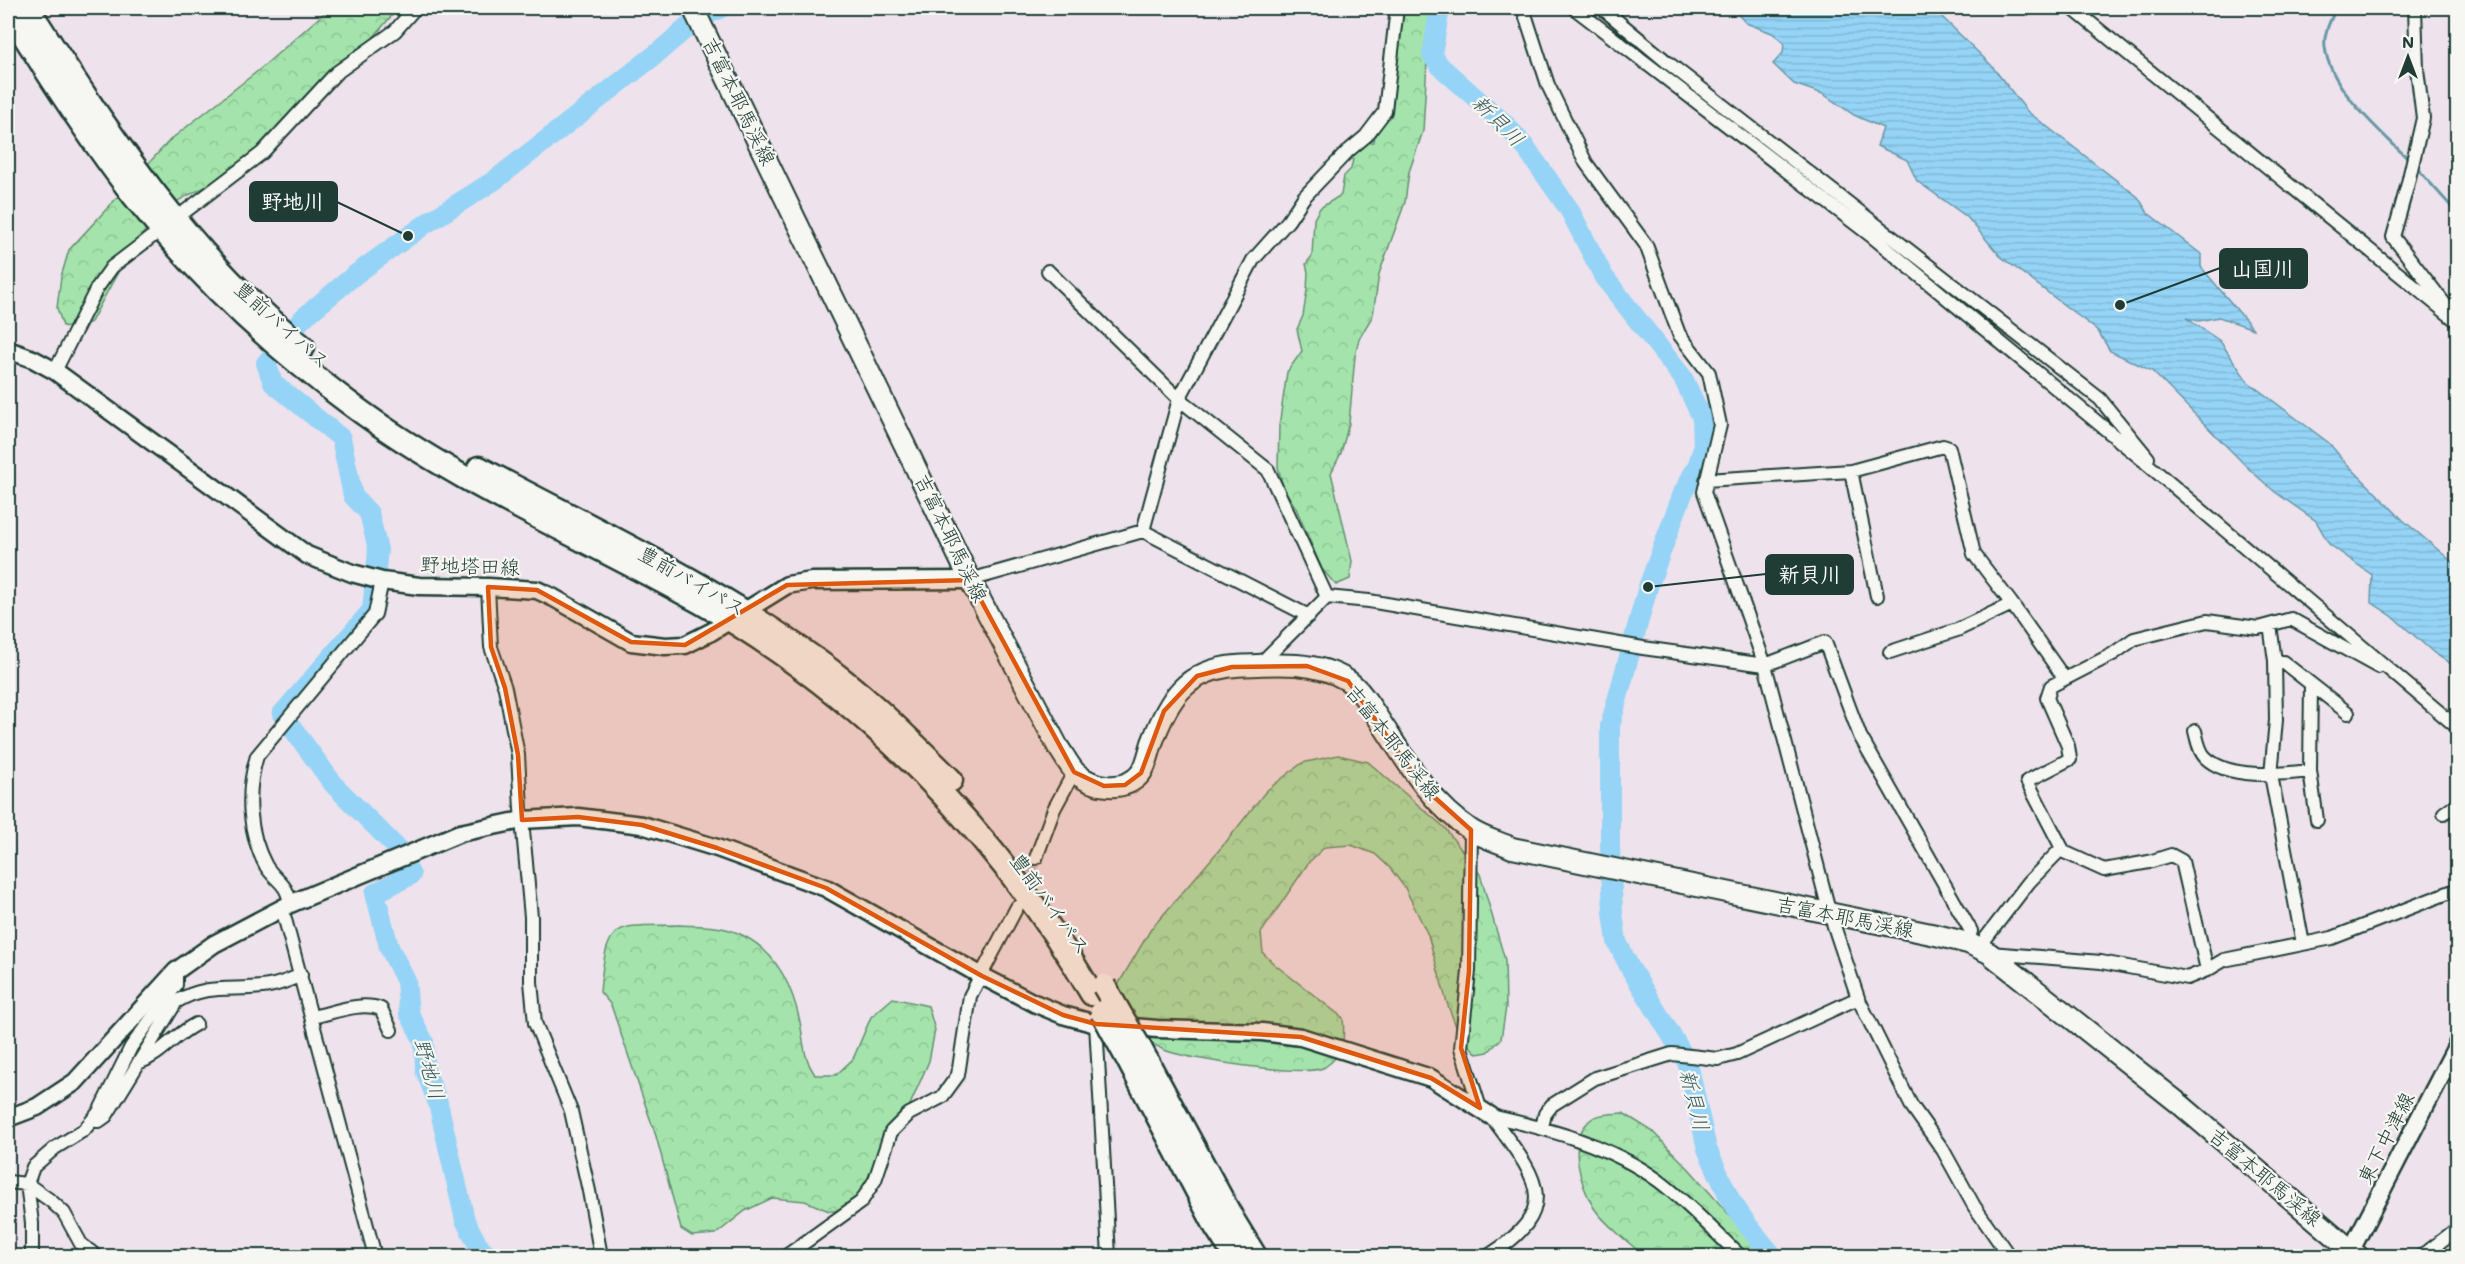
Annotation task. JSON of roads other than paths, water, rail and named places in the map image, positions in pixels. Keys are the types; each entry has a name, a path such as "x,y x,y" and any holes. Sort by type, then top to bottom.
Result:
{"highway":[{"name":"豊前バイパス","path":"15,11 96,114 168,224 298,343 404,423 452,454 710,589 737,615 817,660 906,736 954,784 1008,845 1089,957 1098,990 1255,1257"},
{"name":"豊前バイパス","path":"1133,1052 1216,1227 1234,1257"}],"main road":[{"name":"吉富本耶馬渓線","path":"693,8 970,580 1058,747 1074,772 1096,784 1125,785 1141,772 1164,711 1180,689 1197,676 1232,667 1258,665 1307,666 1329,672 1348,681 1366,702 1424,787 1471,830 1512,848 1830,914 1978,948 2181,1105 2353,1255"}],"street":[{"path":"55,371 97,288 112,267 262,153 336,72 395,32 415,8"},
{"path":"1143,531 1179,399 1253,260 1287,221 1304,197 1366,136 1385,111 1397,8"},
{"path":"1523,8 1548,85 1586,163 1646,245 1680,334 1709,373 1720,425 1704,492 1765,665 1830,914 1858,998 1911,1105 2009,1257"},
{"path":"1574,8 1874,238 2146,462 2457,728"},
{"path":"1602,8 2100,399 2148,458 2146,462"},
{"path":"2072,8 2457,322"},
{"path":"2415,8 2417,69 2423,118 2407,187 2392,237 2457,322"},
{"path":"1048,271 1179,399 1268,470 1327,597"},
{"name":"野地塔田線","path":"8,350 33,359 55,371 307,555 352,573 382,581 419,586 488,586 537,590 631,642 664,646 685,645 711,632 787,585 812,581 970,580"},
{"path":"1706,480 1851,471 1943,446 1949,448 1974,554 2064,678"},
{"path":"1851,471 1877,596"},
{"path":"970,580 1143,531 1309,615"},
{"path":"375,1257 301,975 286,906 288,891 267,867 254,838 250,815 253,770 257,756 375,614 382,581"},
{"path":"488,586 491,647 505,688 518,755 531,917 531,982 535,1023 570,1111 589,1191 601,1257"},
{"path":"1258,665 1327,597"},
{"path":"1327,597 1369,601 1643,648 1765,665 1825,642 1860,736 1971,931 1978,948"},
{"path":"1890,652 1957,630 2012,604"},
{"path":"2207,970 2182,861 2171,855 2149,862 2104,870 2064,852 2027,781 2070,759 2068,746 2047,698 2050,686 2113,654 2134,639 2207,621 2258,628 2291,619 2380,668 2385,666"},
{"path":"2270,625 2275,662 2276,720 2271,775 2303,944"},
{"path":"2275,662 2283,662 2348,713"},
{"path":"2311,684 2310,771 2317,819"},
{"path":"2195,731 2205,756 2219,766 2242,772 2271,775 2310,771"},
{"path":"1036,858 1054,809 1074,772"},
{"path":"2444,813 2457,804"},
{"path":"8,1118 37,1107 75,1082 176,971 214,944 286,906 460,833 522,820 578,817 642,825 717,848 826,888 1034,1003 1096,1024 1157,1029 1262,1032 1301,1038 1431,1078 1485,1112 1542,1127 1618,1155 1659,1181 1740,1257"},
{"path":"1471,830 1469,971 1461,1048 1485,1112 1532,1173 1536,1190 1536,1208 1522,1230 1488,1257"},
{"path":"1978,948 2029,882 2062,848"},
{"path":"1978,948 2101,962 2187,978 2223,960 2332,938 2457,889"},
{"path":"790,1256 861,1202 875,1180 891,1132 909,1114 942,1096 958,1075 970,996 1017,907"},
{"path":"32,1257 32,1223 27,1184 33,1167 55,1148 84,1130 99,1112 131,1047 176,985 176,971"},
{"path":"92,1120 99,1122 106,1116 176,1002 203,989 267,987 301,975"},
{"path":"1542,1127 1545,1114 1552,1105 1595,1078 1672,1054 1718,1059 1737,1054 1858,998"},
{"path":"312,1017 373,1006 381,1009 391,1030"},
{"path":"138,1064 149,1059 184,1030 196,1024"},
{"path":"1096,1024 1109,1257"},
{"name":"東下中津線","path":"2353,1255 2457,1043"},
{"path":"8,1182 27,1184 51,1201 64,1213 81,1244 96,1257"},
{"path":"2422,1257 2457,1228"}],"water":[{"path":"1732,8 1941,9 1942,17 1991,65 2027,111 2138,197 2148,213 2201,254 2201,267 2253,329 2219,317 2199,321 2186,318 2220,341 2248,382 2329,443 2403,520 2457,566 2457,668 2434,653 2392,616 2371,602 2372,575 2329,544 2316,521 2275,492 2250,470 2152,371 2110,351 2098,331 2000,256 1967,217 1917,181 1907,160 1877,146 1883,128 1854,115 1823,94 1794,84 1773,64 1783,53 1784,42 1772,33 1746,23"}],"waterway":[{"name":"野地川","path":"282,714 372,610 378,550 369,513 353,496 341,438 273,383 266,363 303,318 356,274 427,223 495,180 655,55 696,20 721,8"},
{"name":"新貝川","path":"1440,8 1432,55 1441,67 1506,125 1526,148 1569,209 1604,277 1683,378 1702,418 1703,448 1698,464 1683,493 1648,587 1610,726 1610,847 1613,913 1617,942 1689,1068 1707,1149 1730,1199 1773,1256"},
{"path":"2336,8 2325,37 2329,63 2336,79 2358,109 2410,161"},
{"path":"2415,166 2458,214"},
{"name":"野地川","path":"293,729 334,785 398,849"},
{"name":"野地川","path":"406,866 411,875 375,893 389,947 406,981 409,1013 424,1042 425,1070 438,1103 465,1220 478,1245 489,1256"}],"tunnel":[{"path":"1023,892 1036,858"}],"place":[{"name":"野地川","path":"408,236"},
{"name":"山国川","path":"2120,305"},
{"name":"新貝川","path":"1648,587"}]}
